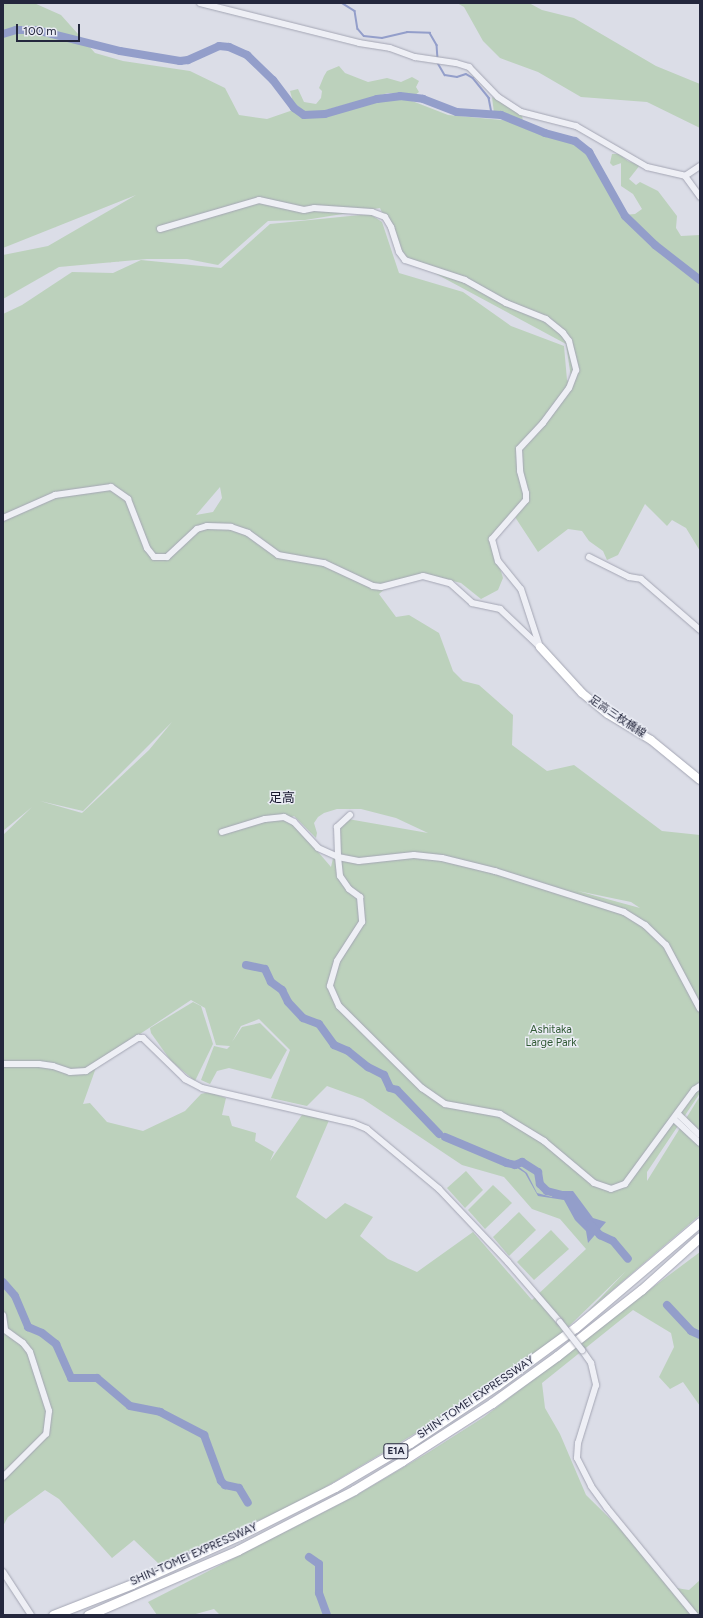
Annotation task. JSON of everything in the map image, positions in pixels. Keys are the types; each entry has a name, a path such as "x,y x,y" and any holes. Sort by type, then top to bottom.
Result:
{"highway":[{"name":"SHIN-TOMEI EXPRESSWAY","path":"53,1615 132,1584 240,1535 335,1486 398,1450 497,1385 564,1336 700,1222"},
{"name":"SHIN-TOMEI EXPRESSWAY","path":"88,1615 238,1550 354,1490 402,1462 492,1403 557,1356 641,1290 700,1238"}],"main road":[{"name":"足高三枚橋線","path":"540,647 582,693 608,714 651,740 700,780"}],"street":[{"path":"200,3 360,43 390,48 415,57 439,59 469,67 498,97 521,112 576,126 647,167 685,176 700,197"},
{"path":"685,176 700,166"},
{"path":"160,229 259,200 304,210 314,208 372,212 385,217 391,227 399,252 405,260 465,280 506,303 546,319 563,333 569,341 576,370 569,388 543,423 519,449 520,471 526,493 526,500 492,540 498,561 521,589 540,647"},
{"path":"3,518 55,495 111,486 128,499 147,548 154,557 167,557 197,529 207,526 231,527 248,533 278,555 324,563 373,586 381,587 423,576 450,583 472,603 500,609 540,647"},
{"path":"589,557 628,577 641,579 700,630"},
{"path":"350,815 337,827 340,876 349,889 360,897 362,922 331,976 332,995 339,1006 422,1088 445,1104 500,1114 544,1141 594,1183 611,1189 625,1184 676,1117 694,1090 700,1086"},
{"path":"222,832 266,819 284,817 294,822 318,848 338,857 359,861 414,855 442,858 510,875 624,912 645,925 666,945 700,1008"},
{"path":"3,1064 39,1064 53,1066 70,1072 86,1071 138,1038 143,1038 185,1079 202,1088 353,1123 367,1129 438,1189 508,1262 560,1322 591,1362 596,1385 578,1443 577,1458 579,1464 607,1508 695,1615"},
{"path":"676,1117 700,1135"},
{"path":"676,1117 700,1143"},
{"path":"3,1315 6,1330 23,1343 30,1352 49,1411 46,1434 3,1476"},
{"path":"3,1572 30,1613"}],"green space":[{"name":"Ashitaka Large Park","path":"3,3 34,3 61,15 95,53 123,61 190,71 225,88 239,115 267,119 296,109 311,117 373,100 407,99 448,115 512,121 566,138 580,143 589,155 624,215 635,214 642,209 633,194 621,186 621,163 613,166 610,163 612,154 619,154 628,161 640,165 629,179 636,185 640,182 658,191 677,216 676,228 681,236 700,235 700,551 686,528 672,520 667,526 645,504 618,555 607,560 603,551 589,541 582,531 568,529 538,552 515,517 492,542 503,578 498,590 481,599 461,583 428,575 386,588 379,594 396,617 409,615 439,633 453,671 463,681 479,685 513,715 512,745 547,771 574,765 662,831 700,835 700,1093 647,1172 647,1181 700,1096 700,1215 588,1311 626,1271 566,1329 578,1343 700,1252 700,1406 683,1382 670,1389 659,1377 674,1347 671,1333 633,1310 542,1383 545,1408 560,1434 586,1495 642,1550 676,1588 689,1590 700,1580 700,1615 220,1615 214,1609 192,1615 157,1615 148,1602 355,1496 484,1417 574,1349 563,1333 426,1427 299,1503 159,1564 134,1540 112,1558 59,1499 45,1490 8,1517 3,1526 3,835 32,807 3,831 3,314 22,305 72,272 113,273 141,260 221,268 270,224 370,214 382,222 399,273 463,292 511,326 564,346 567,380 572,384 566,344 401,255 380,208 305,220 268,221 218,265 187,259 147,259 59,267 3,299 3,255 48,246 136,195 3,248","holes":["220,487 222,498 213,512 196,515","172,722 149,750 82,813 40,801 83,811","337,809 361,809 396,818 428,833 348,819 340,828 331,867 289,818 294,816 316,838 317,833 314,823 318,817 324,813","577,891 631,902 640,908","191,1000 205,1008 216,1045 230,1046 227,1049 214,1046 201,1080 210,1084 217,1071 229,1068 271,1079 287,1050 260,1023 242,1027 232,1042 241,1026 259,1019 290,1050 271,1098 307,1106 327,1086 363,1099 462,1165 504,1177 532,1209 560,1219 586,1249 532,1300 473,1232 417,1272 388,1259 360,1236 373,1217 345,1203 326,1219 296,1197 330,1118 304,1112 270,1161 274,1152 255,1141 256,1133 232,1126 229,1116 222,1115 226,1098 209,1092 201,1094 185,1111 143,1131 107,1122 90,1103 83,1104 98,1062"]},
{"path":"457,3 529,3 542,10 574,18 656,66 700,84 700,128 647,102 581,97 538,72 500,58 483,41 464,7"},
{"path":"339,66 345,73 368,82 387,78 401,82 412,77 419,81 416,87 419,92 415,95 388,93 311,114 306,113 293,102 290,91 298,89 304,102 316,104 321,98 322,91 319,88 327,71"},
{"path":"492,97 522,114 523,123 494,113"},
{"path":"193,1002 201,1006 213,1044 195,1081 171,1061 151,1033 150,1028"},
{"path":"466,1171 483,1190 465,1208 447,1188"},
{"path":"493,1185 512,1203 485,1229 468,1210"},
{"path":"519,1212 536,1230 509,1256 493,1237"},
{"path":"551,1230 569,1249 534,1280 517,1262"}],"water":[{"path":"511,1164 515,1164 527,1173 537,1193 552,1197 554,1191 573,1191 593,1218 606,1222 588,1243 586,1231 575,1220 564,1200 538,1196 525,1173"}],"waterway":[{"path":"342,3 355,11 358,29 364,36 382,38 407,32 430,33 437,45 438,59"},
{"path":"3,34 16,30 36,30 120,51 180,61 188,60 219,46 229,47 247,55 273,80 294,108 304,115 325,114 377,99 400,96 423,99 457,112 501,115 545,133 575,141 589,152 625,216 655,245 700,280"},
{"path":"438,63 445,75 457,77 466,74 473,78 489,98 492,114"},
{"path":"246,965 265,969 271,982 282,990 288,1002 303,1018 319,1024 334,1045 348,1051 368,1067 384,1075 390,1088 397,1090 439,1134"},
{"path":"445,1137 507,1163 515,1165 522,1162 538,1172 540,1184 547,1191 562,1195"},
{"path":"590,1224 600,1235 613,1241 628,1259"},
{"path":"3,1282 15,1296 28,1327 42,1333 56,1344 71,1378 97,1378 130,1406 160,1412 204,1435 221,1481 225,1485 239,1488 248,1503"},
{"path":"667,1305 691,1331 700,1335"},
{"path":"309,1557 319,1564 319,1593 327,1615"}],"district":[{"name":"足高","path":"282,798"}]}
